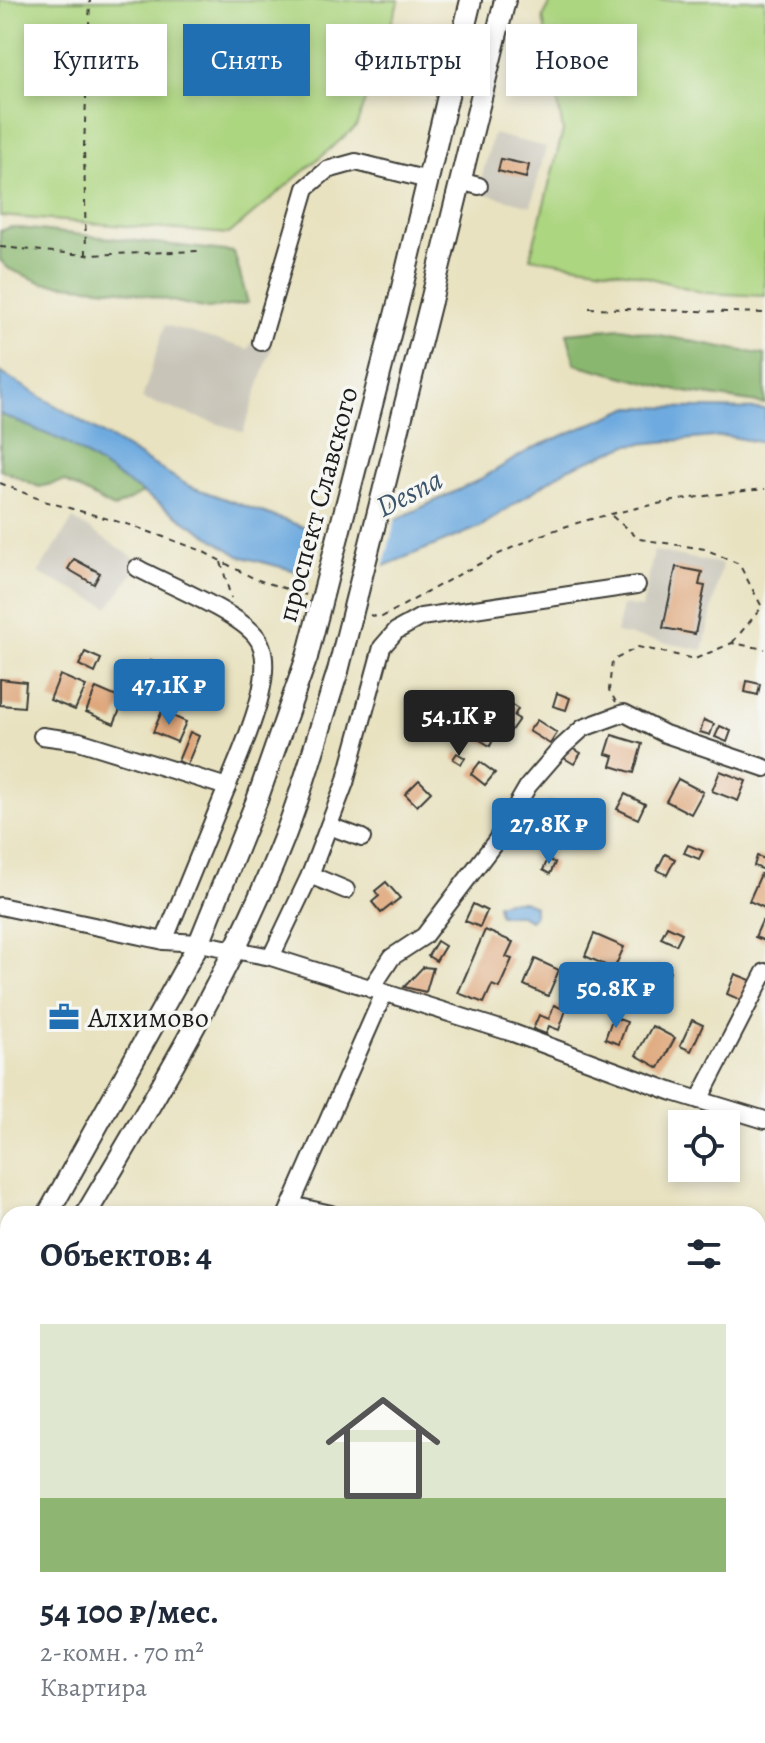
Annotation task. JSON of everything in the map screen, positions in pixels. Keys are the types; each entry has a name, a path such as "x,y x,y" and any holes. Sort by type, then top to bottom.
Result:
{"main road":[{"name":"проспект Славского","path":"52,1206 199,943 257,800 307,657 400,296 471,0"},
{"name":"проспект Славского","path":"91,1206 146,1113 236,948 287,828 338,671 431,301 469,183 505,0"}],"street":[{"path":"261,342 306,188 327,170 356,162 428,180"},
{"path":"137,568 237,621 257,636 264,654 265,680 227,787 164,941"},
{"path":"271,957 310,875 345,783 382,647 396,631 421,617 637,585"},
{"path":"290,1206 392,957 424,936 496,841 528,786 561,748 583,728 624,713 665,734 765,768"},
{"path":"42,736 79,741 227,787"},
{"path":"329,826 362,838"},
{"path":"310,875 346,890"},
{"path":"0,906 164,941 236,948 271,957 513,1033 699,1100 765,1120"},
{"path":"699,1100 765,972"}],"path":[{"path":"86,255 84,147 90,0"},
{"path":"0,247 86,255 200,251"},
{"path":"589,308 765,313"},
{"path":"0,483 44,501 130,525 221,561 255,579 311,596"},
{"path":"367,614 380,618 482,563 564,527 610,514 765,489"},
{"path":"610,514 639,539 705,549 739,564 762,607 732,643 695,659 638,647 612,661 609,690 624,713"},
{"path":"221,561 235,606"},
{"path":"732,643 765,649"}],"shaded area":[{"path":"493,134 546,147 531,206 478,192"},
{"path":"165,325 248,349 253,340 272,347 243,432 142,399"},
{"path":"73,519 141,562 109,607 38,573"},
{"path":"654,551 722,564 703,650 616,633 622,605 642,608"}],"green space":[{"path":"0,0 399,0 391,24 326,24 326,96 366,96 356,127 229,234 0,216"},
{"path":"552,0 765,0 765,296 705,293 632,273 530,258 563,131 557,96 637,96 637,24 544,24 543,18"},
{"path":"11,227 234,252 248,303 208,309 122,290 43,283 9,269 0,260 0,231"},
{"path":"621,328 765,355 765,404 678,391 575,364 567,333"},
{"path":"0,414 65,442 143,493 114,508 64,481 39,487 0,469"}],"water":[{"path":"0,372 189,486 326,535 389,523 477,481 533,448 631,407 765,409 765,443 725,436 628,445 567,469 480,527 342,583 239,556 65,442 0,414"},
{"path":"523,901 534,906 534,916 530,920 520,915 499,915 497,904"}],"pier":[{"path":"397,514 382,572 343,587 309,578 321,529"}],"building":[{"path":"501,159 529,165 526,178 498,171"},
{"path":"74,559 100,573 94,584 68,569"},
{"path":"676,567 702,572 699,585 705,586 695,634 663,628"},
{"path":"85,652 101,659 95,673 79,665"},
{"path":"151,661 164,666 160,679 149,674"},
{"path":"60,675 86,686 75,710 50,700"},
{"path":"0,679 26,682 24,707 0,705"},
{"path":"747,681 760,684 758,695 745,692"},
{"path":"96,688 124,700 114,724 86,712"},
{"path":"451,693 470,703 461,721 442,711"},
{"path":"557,693 570,698 566,710 553,706"},
{"path":"489,700 504,710 509,703 518,709 514,716 519,719 510,732 481,713"},
{"path":"162,711 186,722 177,742 153,732"},
{"path":"537,720 557,733 550,744 529,731"},
{"path":"704,720 714,724 710,735 700,732"},
{"path":"720,726 731,731 727,742 715,737"},
{"path":"486,730 495,736 490,746 480,740"},
{"path":"190,732 199,736 187,765 178,761"},
{"path":"612,735 642,744 634,773 611,766 614,756 606,754"},
{"path":"571,747 581,753 574,764 564,758"},
{"path":"457,753 465,758 461,764 453,759"},
{"path":"480,762 495,773 485,785 471,774"},
{"path":"720,771 746,781 738,801 712,791"},
{"path":"678,779 703,792 691,814 666,801"},
{"path":"419,780 431,792 417,806 405,794"},
{"path":"625,794 645,804 638,819 617,809"},
{"path":"548,800 563,807 553,828 538,821"},
{"path":"688,845 703,851 699,859 684,853"},
{"path":"665,854 675,859 667,875 657,870"},
{"path":"757,856 765,859 765,870 754,866"},
{"path":"548,859 555,863 550,874 543,870"},
{"path":"761,874 765,875 765,908 749,901"},
{"path":"386,882 400,898 381,913 372,902 379,896 375,891"},
{"path":"473,904 487,911 480,927 465,921"},
{"path":"762,921 765,923 765,941 755,937"},
{"path":"667,926 682,933 676,945 661,938"},
{"path":"485,930 513,942 506,957 512,959 499,988 492,985 484,1003 458,993"},
{"path":"594,934 624,947 614,969 585,956"},
{"path":"437,941 445,946 436,961 428,956"},
{"path":"535,959 559,970 548,996 524,985"},
{"path":"656,965 670,971 665,982 651,977"},
{"path":"423,967 433,968 426,992 404,987"},
{"path":"735,974 753,981 745,1002 727,994"},
{"path":"637,987 649,992 644,1005 632,1000"},
{"path":"554,1005 566,1010 559,1030 549,1026 546,1034 533,1029 539,1015 549,1019"},
{"path":"613,1017 627,1022 619,1044 605,1039"},
{"path":"692,1020 703,1025 691,1051 680,1046"},
{"path":"652,1026 675,1038 659,1068 636,1055"}],"place":[{"name":"Алхимово","path":"64,1017"}],"water label":[{"name":"Desna","path":"409,493"}]}
